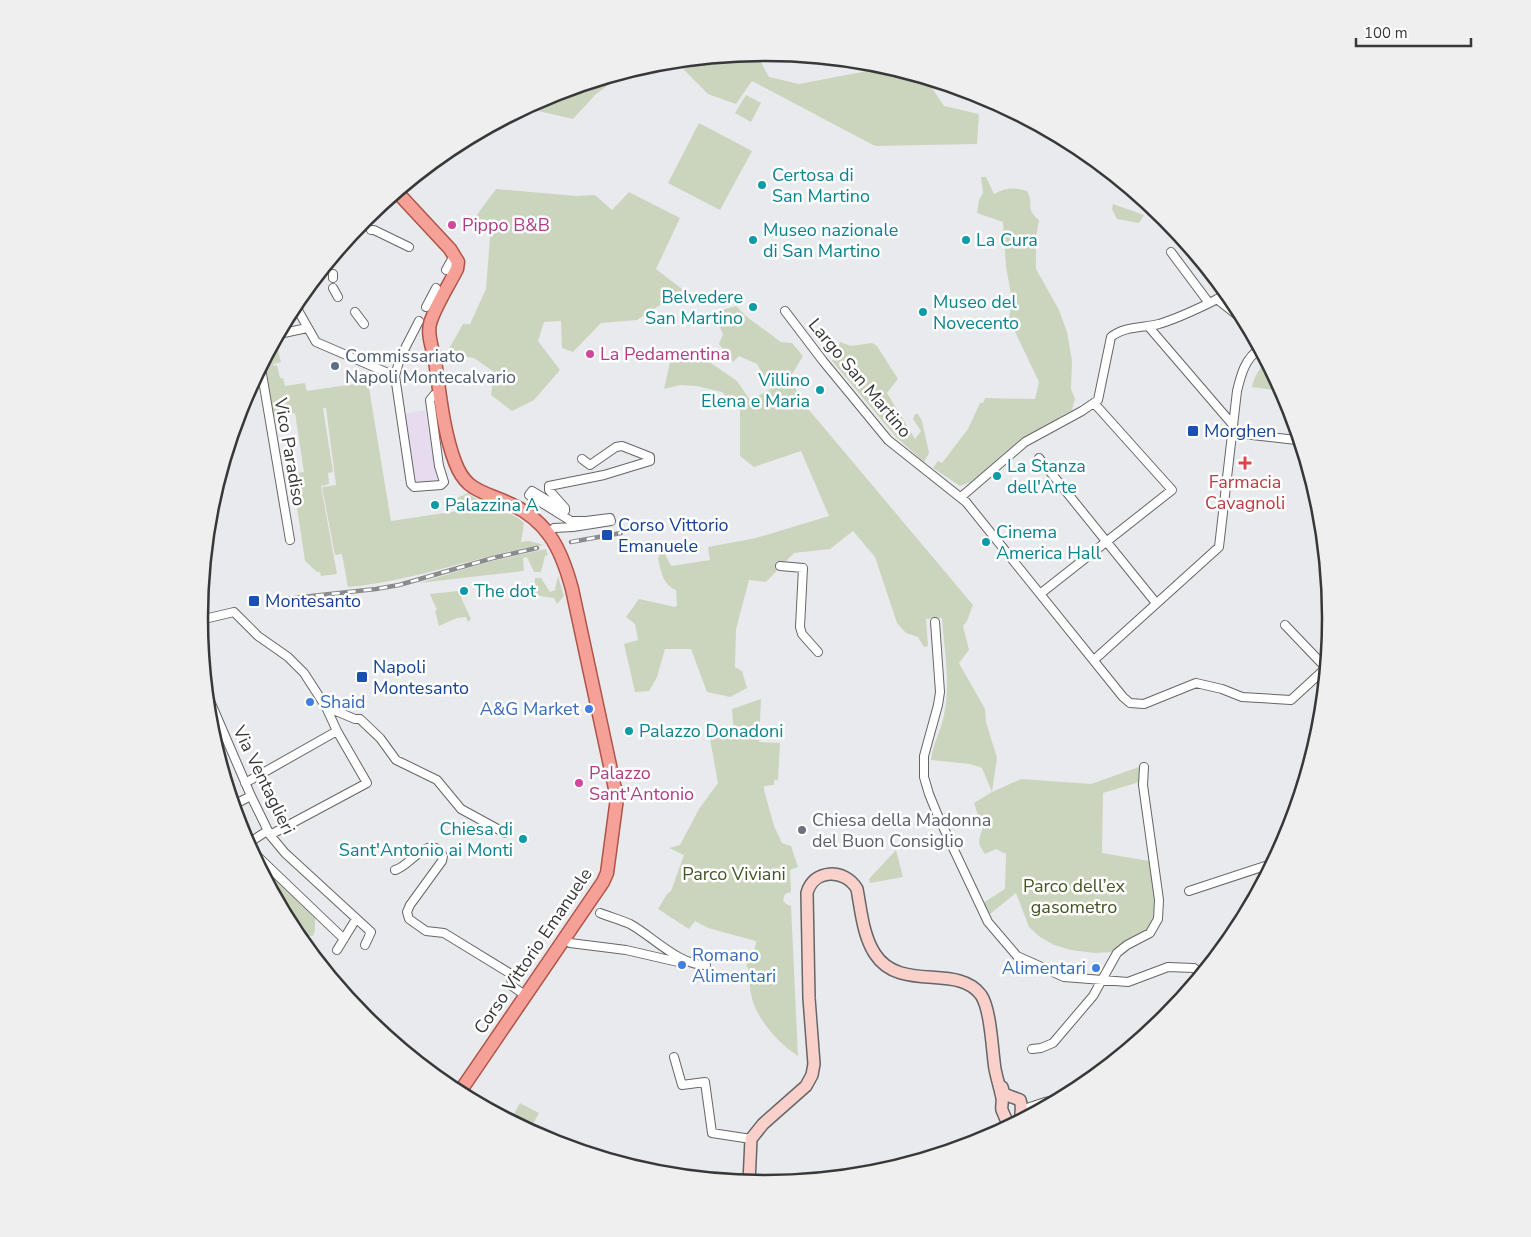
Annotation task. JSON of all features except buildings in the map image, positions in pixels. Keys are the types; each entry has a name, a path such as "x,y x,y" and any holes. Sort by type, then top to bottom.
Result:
{"main road":[{"name":"Corso Vittorio Emanuele","path":"402,197 449,248 458,262 457,270 429,326 447,433 454,460 464,479 475,489 514,505 528,513 548,533 562,557 569,579 617,797 607,873 597,892 463,1087"}],"street":[{"path":"371,230 409,247"},
{"path":"1172,252 1209,303"},
{"path":"446,270 451,261"},
{"path":"333,288 338,297"},
{"path":"426,307 436,288"},
{"path":"961,497 1026,442 1098,400 1111,337 1118,331 1159,324 1221,298"},
{"path":"1218,299 1228,308"},
{"name":"Largo San Martino","path":"785,311 823,361 888,440 961,497 1123,697 1130,703 1144,704 1196,683 1222,688 1242,697 1291,700 1320,674"},
{"path":"355,312 364,324"},
{"path":"299,314 316,342 395,376"},
{"path":"419,321 400,358 395,376 411,484 414,487 441,485 444,482 439,466 430,400 434,395 440,394"},
{"path":"1148,326 1233,424"},
{"path":"288,332 307,328"},
{"path":"1094,660 1219,547 1237,391 1243,368 1254,352"},
{"name":"Vico Paradiso","path":"263,379 290,540"},
{"path":"1040,594 1172,490 1094,403"},
{"path":"1243,434 1293,440"},
{"path":"548,533 554,528 611,521 610,518 571,521 529,495 532,491 565,511 565,508 549,490 549,486 604,475 650,461 650,457 622,446 616,447 590,465 582,459"},
{"path":"1039,458 1156,603"},
{"path":"780,566 804,568 800,627 802,634 818,652"},
{"path":"208,618 234,612 258,636 288,657 304,673 326,707 337,731 367,782 255,840"},
{"path":"935,622 940,692 924,756 924,776 938,816 988,922 1017,956 1064,977 1128,982 1168,967 1194,968 1197,971"},
{"path":"1285,625 1321,663"},
{"path":"326,707 355,719 360,719 380,738 396,760 437,780 462,809 505,833"},
{"name":"Via Ventaglieri","path":"218,719 269,833 284,853 371,932 364,946"},
{"path":"245,783 337,731"},
{"path":"1032,1049 1041,1048 1053,1043 1093,996 1104,980 1117,953 1127,945 1150,933 1158,919 1159,900 1143,786 1144,767"},
{"path":"239,802 251,796"},
{"path":"394,870 400,869 425,848 432,847 440,852 443,856 441,864 430,875 410,905 407,912 409,919 429,932 444,933 511,974 512,985 526,996"},
{"path":"265,864 344,939"},
{"path":"1189,891 1264,866"},
{"path":"749,1176 751,1139 763,1124 806,1086 812,1075 814,1064 810,1018 807,893 810,885 816,879 835,874 845,876 853,881 857,889 868,941 875,955 882,962 895,972 902,974 966,983 981,995 986,1006 996,1073 1014,1108 1040,1103"},
{"path":"600,914 630,924 682,959 706,965"},
{"path":"337,950 356,919"},
{"path":"565,938 570,943 626,950 678,962 682,959"},
{"path":"674,1057 682,1085 706,1082 712,1133 751,1139"}],"shaded area":[{"path":"425,410 437,480 416,483 405,414"}],"green space":[{"path":"760,61 769,77 799,84 867,71 874,72 931,87 944,106 979,114 977,144 875,146 752,81 736,104 708,94 682,68 729,62"},
{"path":"610,83 595,95 573,119 537,111"},
{"path":"746,95 761,103 751,122 735,113"},
{"path":"699,123 752,151 720,210 668,183"},
{"path":"981,177 986,177 994,194 1006,189 1027,191 1032,212 1039,220 1034,241 1036,269 1059,310 1067,332 1072,361 1071,389 1075,399 1072,410 1030,435 976,480 960,486 933,468 938,461 942,463 968,429 980,403 983,403 985,398 1035,399 1039,382 1009,319 1012,299 1006,267 1003,222 977,213 979,200 983,193"},
{"path":"496,189 576,196 595,195 612,210 629,192 680,218 656,269 683,290 637,320 601,323 573,352 562,348 561,321 544,322 538,341 560,370 534,400 512,411 491,395 494,372 474,358 446,354 463,324 470,324 486,289 490,237 473,220"},
{"path":"1113,204 1144,215 1139,223 1117,219 1112,209"},
{"path":"736,306 747,317 781,342 792,343 803,356 791,376 799,398 973,605 963,626 969,650 959,663 985,709 986,722 997,758 992,792 982,768 970,764 931,760 933,748 943,721 947,691 942,618 926,619 928,646 924,647 918,637 906,633 897,623 875,557 853,531 830,549 794,553 766,582 749,580 736,629 735,667 742,671 747,688 730,697 707,692 691,649 665,649 657,677 649,691 635,692 624,644 638,640 635,624 626,617 639,599 675,607 677,605 676,590 665,581 660,568 658,559 662,548 671,566 710,560 708,547 756,538 829,516 801,451 754,467 740,456 740,409 722,392 696,386 680,385 664,389 673,349 698,354 737,381 750,400 771,389 757,364 739,356 733,362 719,344 723,334 713,313"},
{"path":"840,342 851,346 872,343 877,346 898,379 887,393 915,439 921,431 913,419 915,414 918,414 922,421 929,453 924,462 895,436 832,361"},
{"path":"278,350 281,362 273,364 274,366 277,365 280,378 283,378 285,386 305,383 307,391 368,382 391,521 458,511 457,498 468,493 474,498 511,514 524,523 521,542 529,541 544,545 519,549 422,574 348,587 342,554 335,555 322,487 336,485 326,408 323,408 333,472 328,473 329,484 321,486 337,574 321,576 320,572 317,572 305,561 292,474 304,472 295,413 273,416 266,372"},
{"path":"1262,367 1273,390 1252,387 1257,373"},
{"path":"546,549 548,555 545,556 541,572 534,572 527,557 523,558 524,571 419,583 492,561"},
{"path":"558,576 564,596 557,604 554,598 534,595 535,578 541,578 550,592 555,590"},
{"path":"458,591 471,619 468,622 466,617 457,618 439,626 435,611 437,610 430,594"},
{"name":"Parco Viviani","path":"761,699 759,742 780,743 778,780 774,780 774,785 764,786 764,790 774,826 782,843 791,846 798,867 790,870 791,892 785,894 783,900 791,906 798,1056 783,1045 769,1030 753,1003 749,974 744,960 753,952 756,941 708,928 695,921 689,929 658,909 671,891 684,855 669,848 680,845 699,809 718,783 710,739 734,736 732,709"},
{"name":"Parco dell’ex gasometro","path":"1139,767 1139,782 1103,793 1102,853 1149,861 1155,900 1155,920 1148,931 1114,952 1095,953 1071,950 1054,945 1040,937 1029,927 1016,893 990,914 983,903 1005,889 1006,854 996,849 985,854 980,847 979,841 983,827 974,803 992,792 1021,779 1091,784"},
{"path":"896,850 903,877 870,883 869,879"},
{"path":"274,878 315,918 313,936 308,936 302,928"},
{"path":"520,1103 539,1113 533,1124 513,1115"}],"railway":[{"path":"571,542 621,533"},
{"path":"284,599 399,585 493,558 537,548"}],"place":[{"name":"Certosa di San Martino","path":"762,185"},
{"name":"Pippo B&B","path":"452,225"},
{"name":"Museo nazionale di San Martino","path":"753,240"},
{"name":"La Cura","path":"966,240"},
{"name":"Belvedere San Martino","path":"753,307"},
{"name":"Museo del Novecento","path":"923,312"},
{"name":"La Pedamentina","path":"590,354"},
{"name":"Commissariato Napoli Montecalvario","path":"335,366"},
{"name":"Villino Elena e Maria","path":"820,390"},
{"name":"Morghen","path":"1193,431"},
{"name":"Farmacia Cavagnoli","path":"1245,463"},
{"name":"La Stanza dell'Arte","path":"997,476"},
{"name":"Palazzina A","path":"435,505"},
{"name":"Corso Vittorio Emanuele","path":"607,535"},
{"name":"Cinema America Hall","path":"986,542"},
{"name":"The dot","path":"464,591"},
{"name":"Montesanto","path":"254,601"},
{"name":"Napoli Montesanto","path":"362,677"},
{"name":"Shaid","path":"310,702"},
{"name":"A&G Market","path":"589,709"},
{"name":"Palazzo Donadoni","path":"629,731"},
{"name":"Palazzo Sant'Antonio","path":"579,783"},
{"name":"Chiesa della Madonna del Buon Consiglio","path":"802,830"},
{"name":"Chiesa di Sant'Antonio ai Monti","path":"523,839"},
{"name":"Romano Alimentari","path":"682,965"},
{"name":"Alimentari","path":"1096,968"}]}
